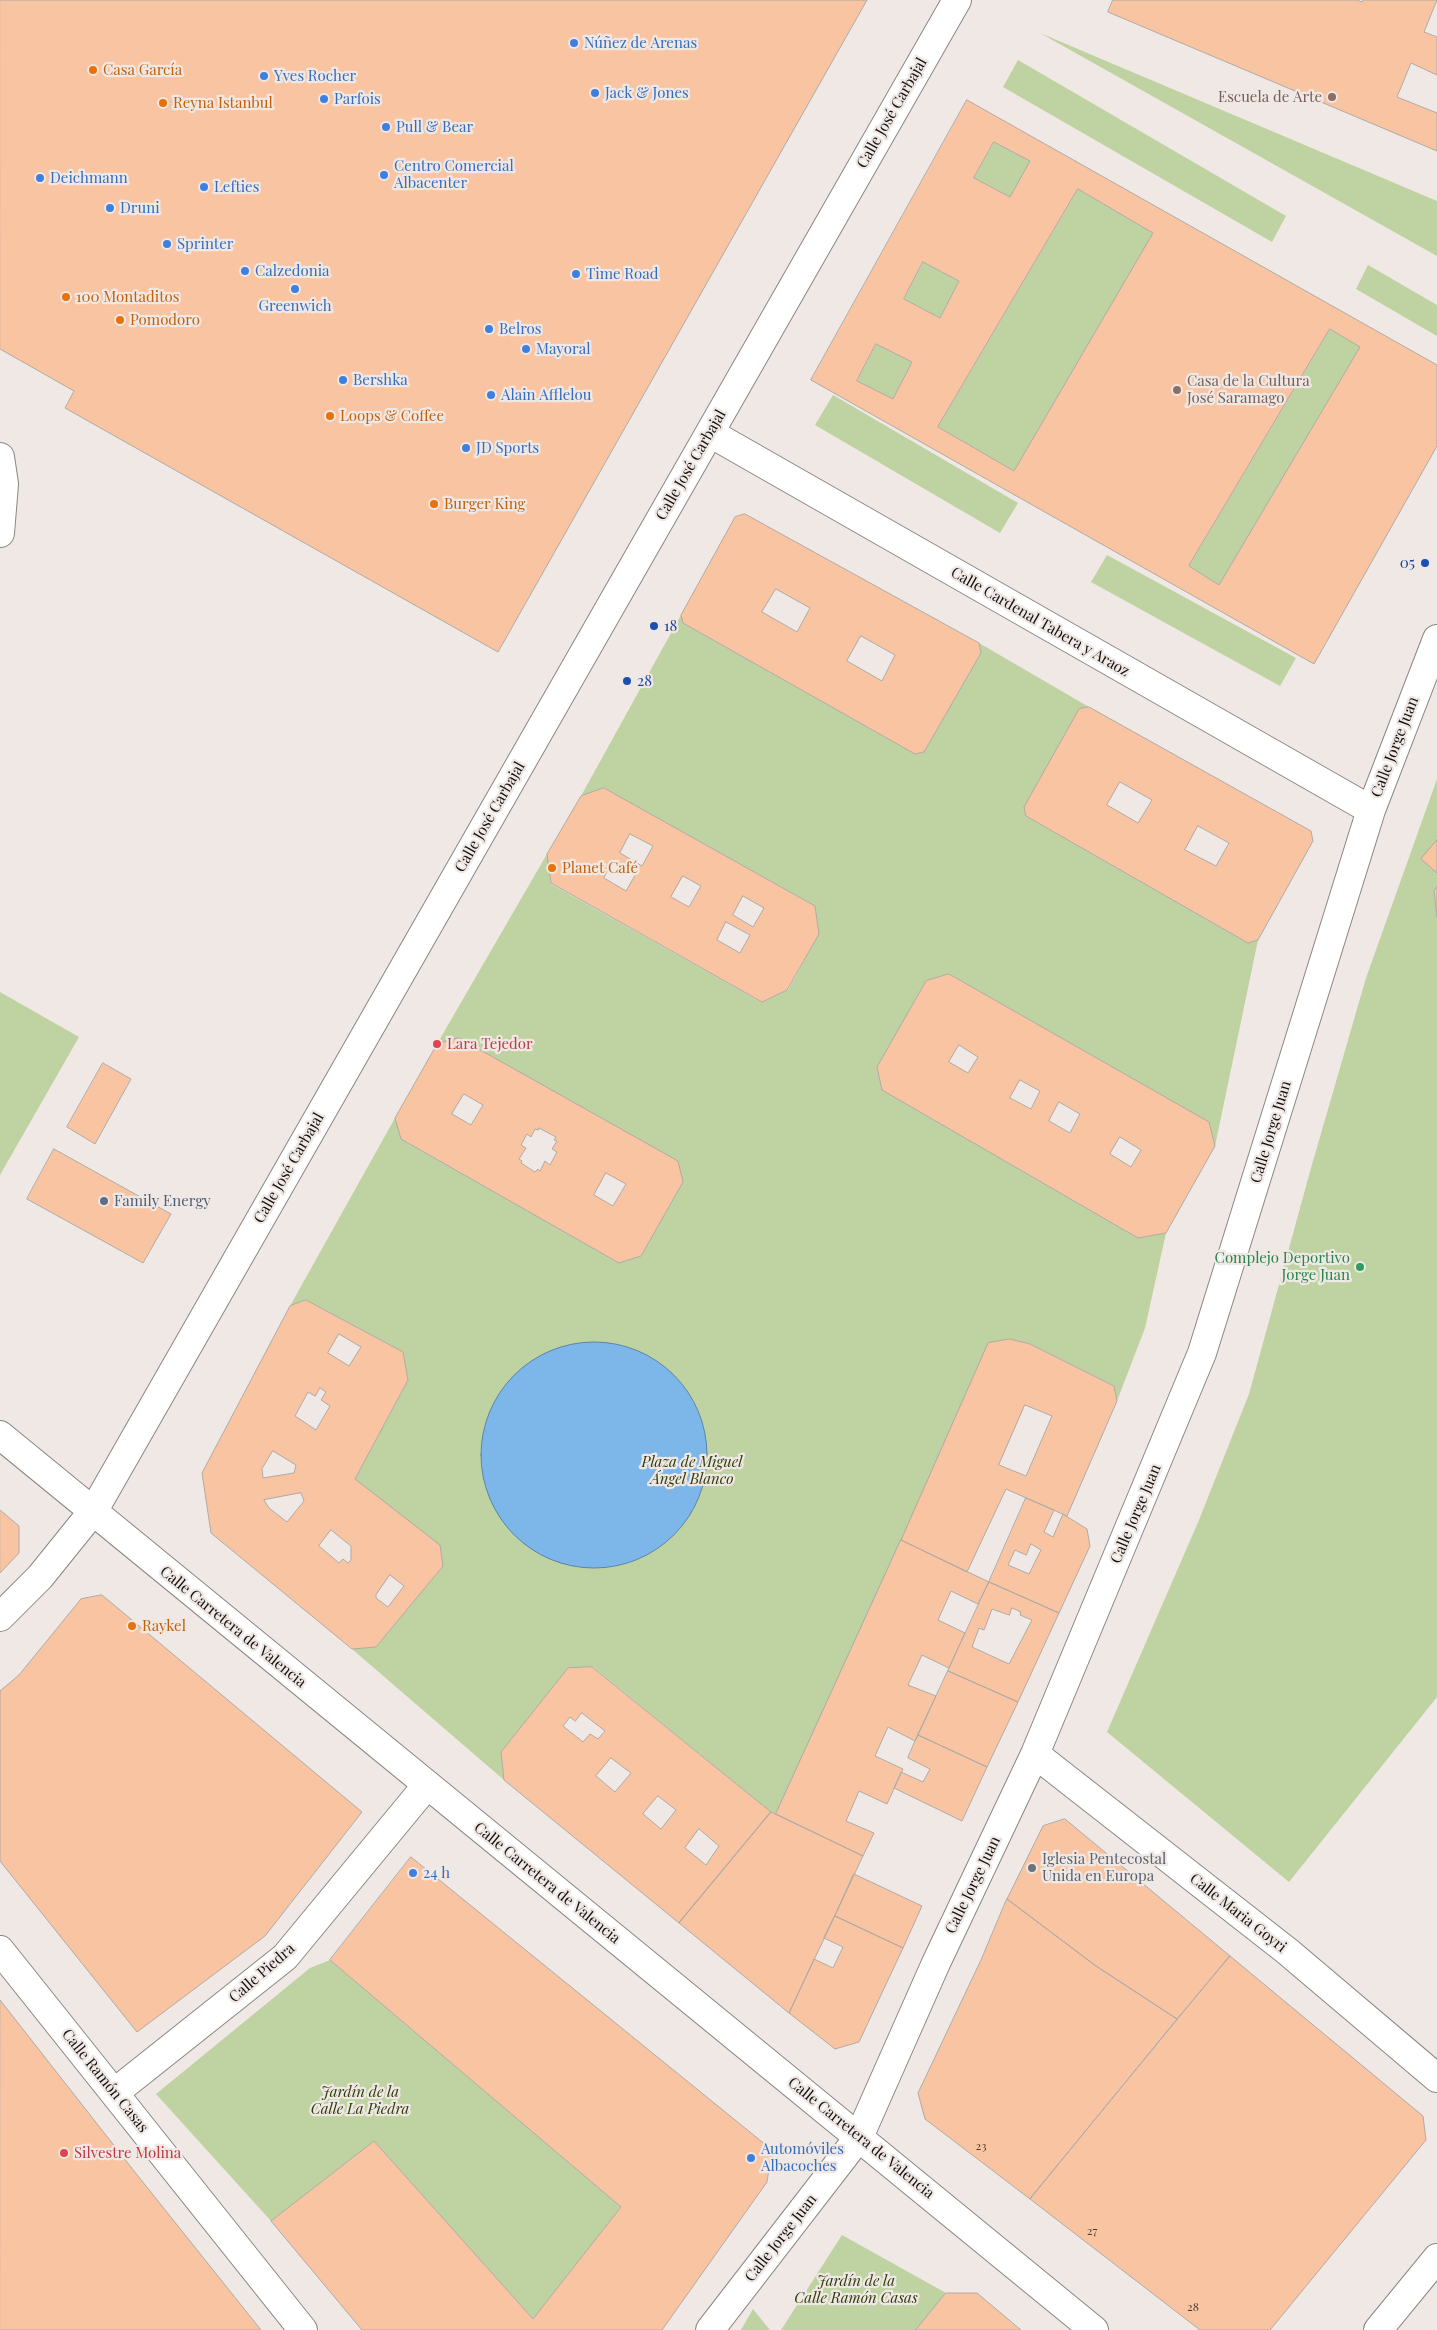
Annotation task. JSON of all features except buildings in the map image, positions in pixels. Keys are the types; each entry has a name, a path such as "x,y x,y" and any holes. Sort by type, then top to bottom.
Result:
{"street":[{"name":"Calle José Carbajal","path":"0,1617 40,1577 94,1510 957,0"},
{"name":"Calle Cardenal Tabera y Araoz","path":"710,433 1371,810"},
{"path":"0,457 4,484 0,533"},
{"name":"Calle Jorge Juan","path":"710,2330 859,2137 936,1962 1036,1754 1202,1352 1371,810 1437,639"},
{"name":"Calle Carretera de Valencia","path":"0,1435 1094,2330"},
{"name":"Calle Maria Goyri","path":"1036,1754 1287,1951 1437,2078"},
{"name":"Calle Piedra","path":"114,2093 286,1957 427,1785"},
{"name":"Calle Ramón Casas","path":"0,1950 303,2330"},
{"path":"1378,2330 1437,2258"}],"green space":[{"path":"1040,33 1437,201 1437,256"},
{"path":"1018,60 1286,216 1272,242 1003,87"},
{"path":"994,142 1030,161 1010,197 974,178"},
{"path":"1078,189 1153,233 1014,471 938,427"},
{"path":"923,262 959,281 940,318 904,299"},
{"path":"1368,265 1437,305 1437,336 1356,289"},
{"path":"1330,329 1360,347 1219,585 1189,566"},
{"path":"876,344 912,362 893,399 857,381"},
{"path":"833,395 1018,503 1000,533 815,425"},
{"path":"1107,555 1296,658 1280,686 1091,582"},
{"name":"Plaza de Miguel Ángel Blanco","path":"681,615 683,623 915,754 924,752 981,653 979,643 1089,707 1079,709 1024,807 1026,816 1248,943 1258,940 1215,1146 1208,1122 949,974 926,981 877,1067 882,1090 1138,1238 1166,1233 1145,1328 1117,1401 1114,1386 1030,1344 1010,1339 995,1343 911,1520 776,1814 771,1812 593,1667 568,1668 501,1752 504,1780 352,1649 376,1647 443,1566 355,1479 408,1380 403,1352 306,1300 290,1306 395,1118 401,1139 619,1263 641,1256 683,1182 677,1161 459,1038 437,1044 547,854 551,884 761,1002 788,990 819,934 815,906 604,788 581,796"},
{"name":"Complejo Deportivo Jorge Juan","path":"1437,779 1437,1697 1289,1882 1107,1732 1199,1520 1249,1394 1311,1168 1366,978"},
{"path":"0,992 79,1037 0,1175"},
{"name":"Jardín de la Calle La Piedra","path":"330,1960 621,2207 533,2319 374,2141 271,2221 156,2094 310,1968"},
{"name":"Jardín de la Calle Ramón Casas","path":"842,2235 946,2293 916,2330 781,2330"},
{"name":"Jardín de la Calle Ramón Casas","path":"753,2309 770,2330 741,2330"}],"water":[{"path":"583,1342 605,1342 627,1346 647,1355 666,1367 682,1383 694,1402 703,1422 707,1455 703,1488 699,1498 682,1527 666,1543 647,1555 627,1564 605,1568 583,1568 561,1564 541,1555 522,1543 506,1527 494,1508 485,1488 481,1466 481,1444 485,1422 494,1402 506,1383 522,1367 541,1355 561,1346"}],"place":[{"name":"Núñez de Arenas","path":"574,43"},
{"name":"Casa García","path":"93,70"},
{"name":"Yves Rocher","path":"264,76"},
{"name":"Jack & Jones","path":"595,93"},
{"name":"Escuela de Arte","path":"1332,97"},
{"name":"Parfois","path":"324,99"},
{"name":"Reyna Istanbul","path":"163,103"},
{"name":"Pull & Bear","path":"386,127"},
{"name":"Centro Comercial Albacenter","path":"384,175"},
{"name":"Deichmann","path":"40,178"},
{"name":"Lefties","path":"204,187"},
{"name":"Druni","path":"110,208"},
{"name":"Sprinter","path":"167,244"},
{"name":"Calzedonia","path":"245,271"},
{"name":"Time Road","path":"576,274"},
{"name":"Greenwich","path":"295,289"},
{"name":"100 Montaditos","path":"66,297"},
{"name":"Pomodoro","path":"120,320"},
{"name":"Belros","path":"489,329"},
{"name":"Mayoral","path":"526,349"},
{"name":"Bershka","path":"343,380"},
{"name":"Casa de la Cultura José Saramago","path":"1177,390"},
{"name":"Alain Afflelou","path":"491,395"},
{"name":"Loops & Coffee","path":"330,416"},
{"name":"JD Sports","path":"466,448"},
{"name":"Burger King","path":"434,504"},
{"name":"05","path":"1425,563"},
{"name":"18","path":"654,626"},
{"name":"28","path":"627,681"},
{"name":"Planet Café","path":"552,868"},
{"name":"Lara Tejedor","path":"437,1044"},
{"name":"Family Energy","path":"104,1201"},
{"name":"Complejo Deportivo Jorge Juan","path":"1360,1267"},
{"name":"Raykel","path":"132,1626"},
{"name":"Iglesia Pentecostal Unida en Europa","path":"1032,1868"},
{"name":"24 h","path":"413,1873"},
{"name":"Silvestre Molina","path":"64,2153"},
{"name":"Automóviles Albacoches","path":"751,2158"}]}
